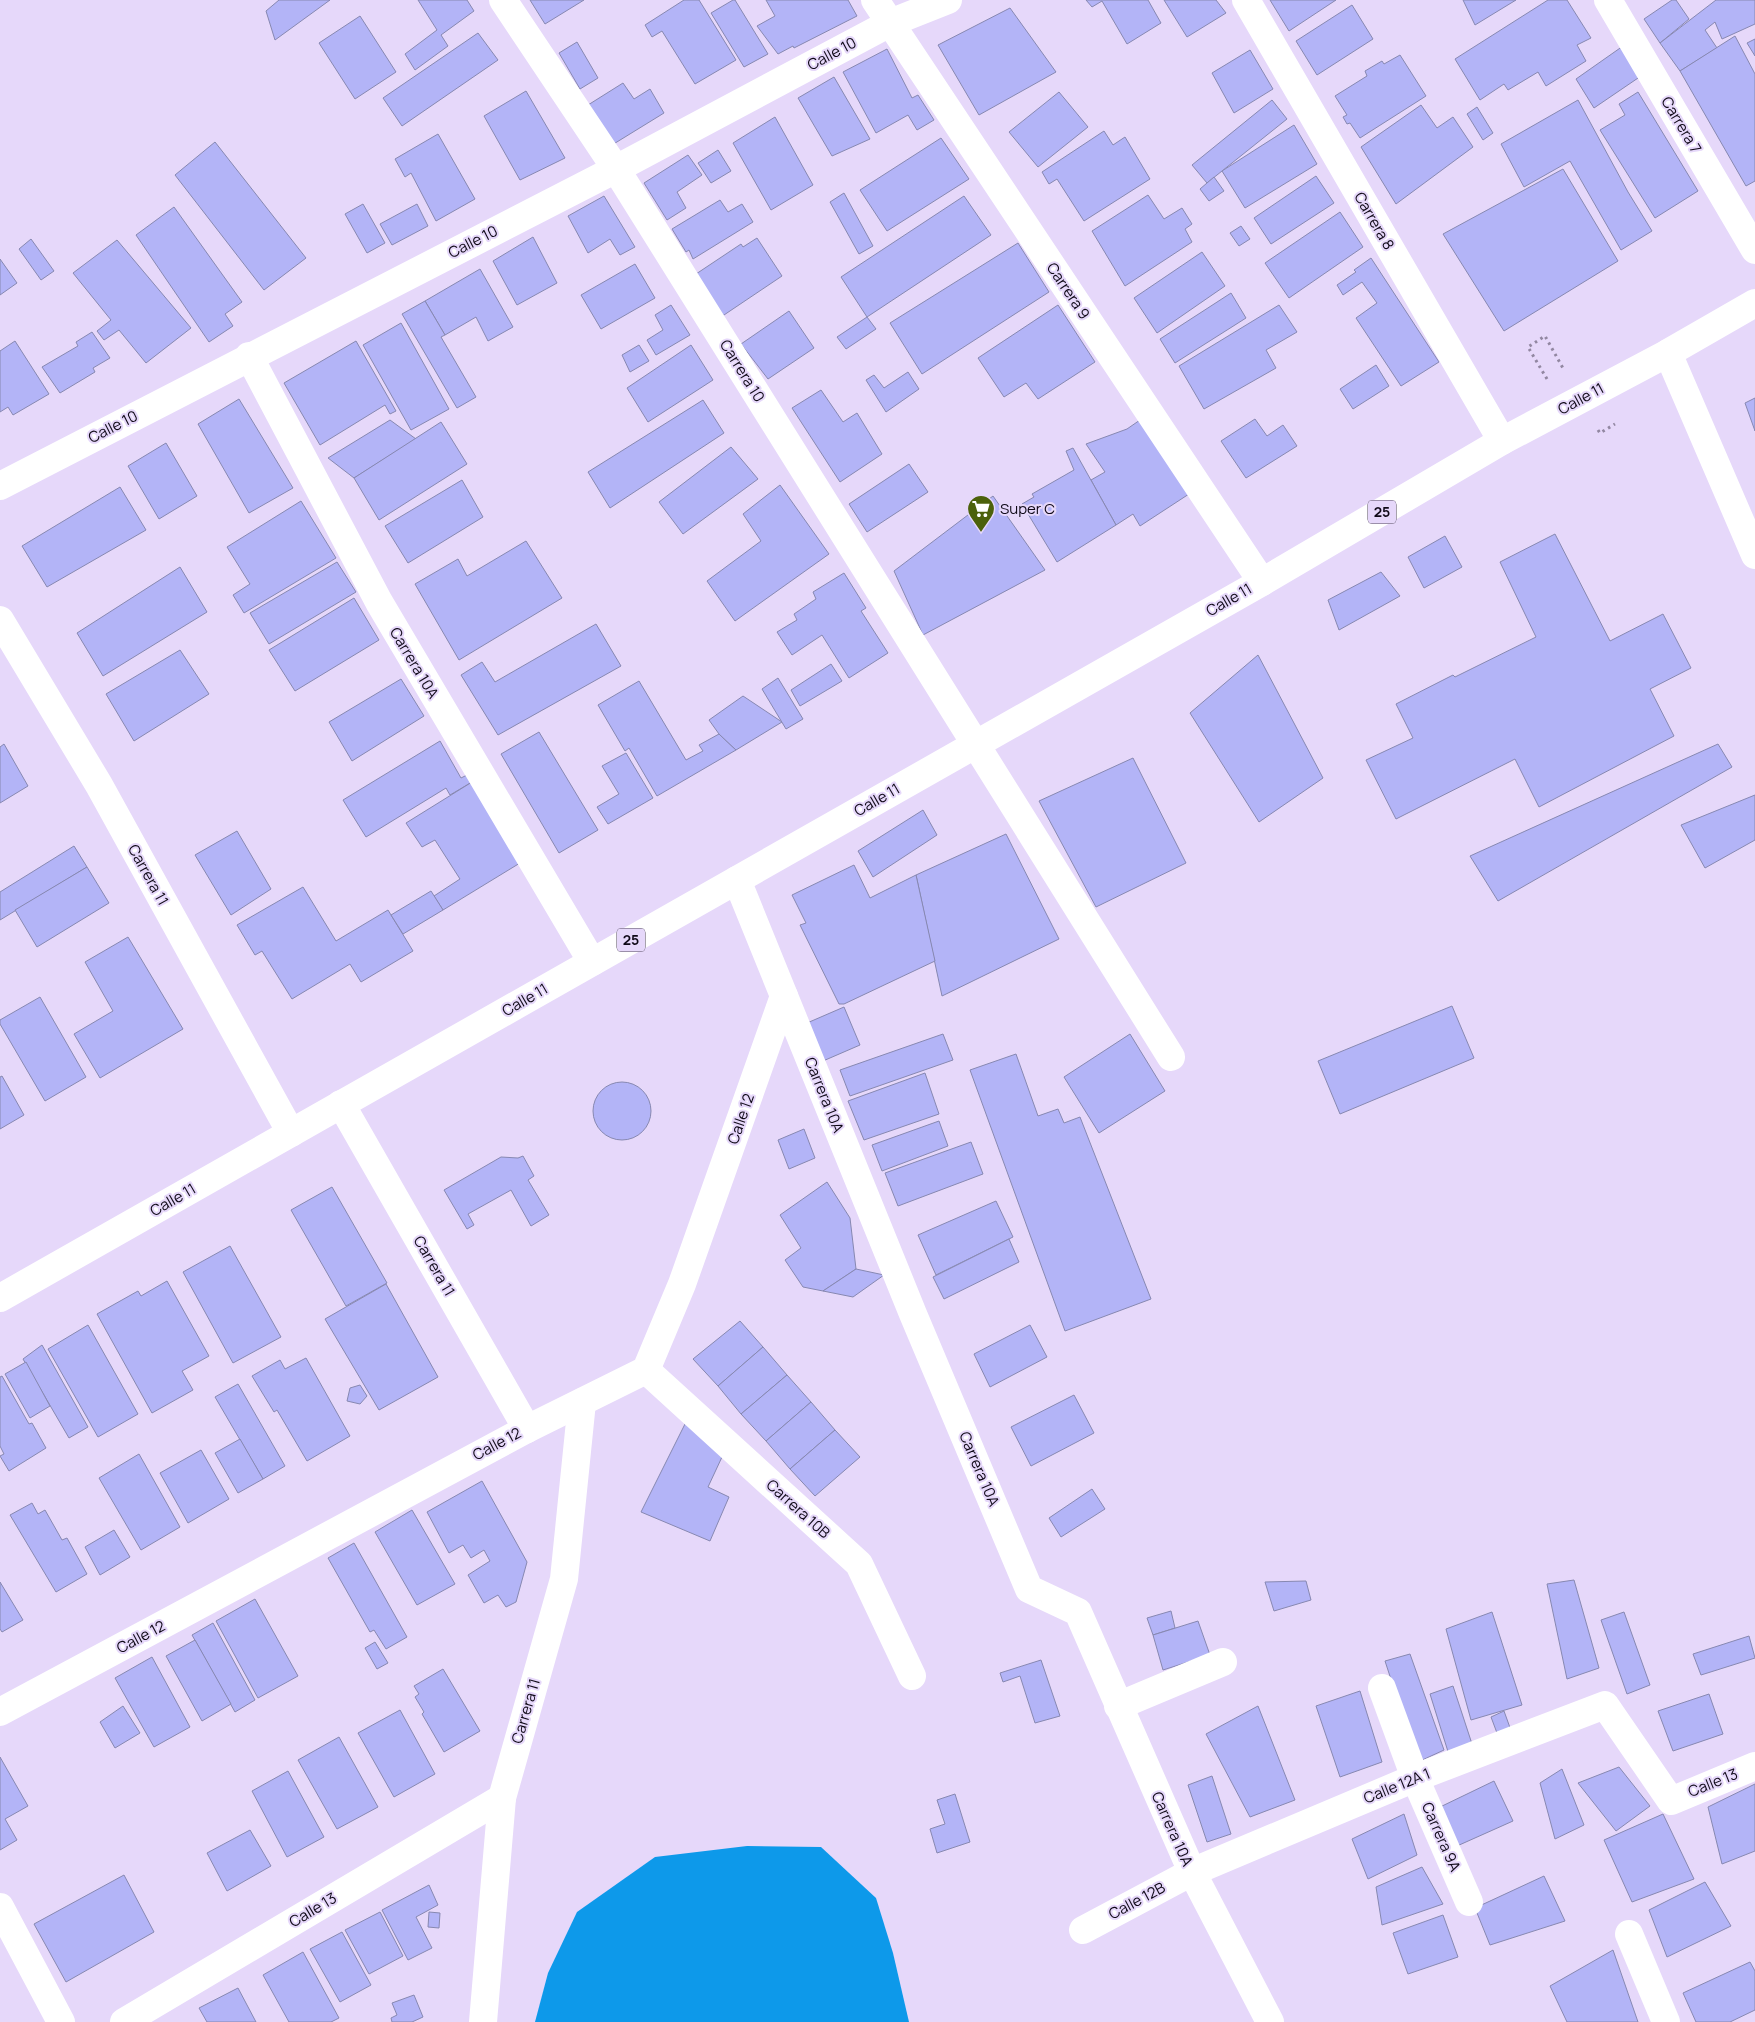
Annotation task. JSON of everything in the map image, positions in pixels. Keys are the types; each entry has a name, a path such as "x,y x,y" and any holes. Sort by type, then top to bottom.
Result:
{"street":[{"name":"Carrera 10","path":"504,0 616,169 1170,1056"},
{"name":"Carrera 9","path":"875,0 1262,582"},
{"name":"Calle 10","path":"0,486 249,356 616,169 890,24 948,0"},
{"name":"Carrera 8","path":"1246,0 1502,442"},
{"name":"Carrera 7","path":"1608,0 1755,250"},
{"name":"Calle 11","path":"0,1298 1262,582 1502,442 1755,303"},
{"path":"1668,352 1755,555"},
{"name":"Carrera 10A","path":"249,356 379,602 592,962"},
{"name":"Carrera 11","path":"0,620 99,785 291,1133"},
{"name":"Carrera 10A","path":"737,880 913,1314 1029,1589 1078,1612 1192,1872 1270,2022"},
{"name":"Calle 12","path":"0,1712 527,1429 646,1370 682,1284 784,996"},
{"name":"Carrera 11","path":"341,1104 527,1429"},
{"name":"Carrera 10B","path":"646,1370 859,1564 912,1676"},
{"name":"Carrera 11","path":"483,2022 502,1798 564,1579 582,1402"},
{"path":"1118,1706 1223,1662"},
{"name":"Carrera 9A","path":"1382,1688 1414,1778 1469,1902"},
{"name":"Calle 12A 1","path":"1192,1872 1414,1778 1605,1705 1671,1801"},
{"name":"Calle 13","path":"1671,1801 1755,1766"},
{"name":"Calle 13","path":"124,2022 502,1798"},
{"name":"Calle 12B","path":"1082,1930 1192,1872"},
{"path":"0,1907 61,2022"},
{"path":"1629,1934 1666,2022"}],"path":[{"path":"1545,336 1528,347 1564,409"}],"water":[{"path":"747,1846 821,1847 876,1898 893,1953 909,2022 535,2022 548,1973 577,1912 655,1857"}],"building":[{"path":"279,0 330,0 275,40 266,11"},
{"path":"418,0 467,0 474,11 441,35 448,46 415,70 405,54 437,30"},
{"path":"530,0 584,0 545,24"},
{"path":"684,0 699,0 736,60 695,84 662,31 652,37 645,25"},
{"path":"735,0 768,54 744,67 711,13"},
{"path":"766,0 848,0 857,16 794,48 793,46 778,54 757,26 775,16"},
{"path":"1086,0 1148,0 1161,23 1127,44 1102,1 1092,7"},
{"path":"1164,0 1216,0 1226,13 1187,37"},
{"path":"1270,0 1336,0 1289,31"},
{"path":"1463,0 1516,0 1475,25"},
{"path":"1548,0 1567,0 1591,38 1577,45 1586,61 1546,86 1538,72 1508,90 1504,84 1480,100 1455,59"},
{"path":"1672,0 1676,0 1689,19 1660,43 1644,19"},
{"path":"1716,0 1755,0 1755,24 1722,39 1715,22 1705,30 1717,48 1680,71 1660,43"},
{"path":"1352,5 1373,39 1317,75 1296,41"},
{"path":"1010,8 1056,72 979,115 938,45"},
{"path":"360,16 396,72 355,99 319,43"},
{"path":"478,33 498,60 402,126 383,98"},
{"path":"1735,36 1755,74 1755,181 1746,186 1680,71"},
{"path":"1755,39 1755,56 1747,43"},
{"path":"577,42 598,78 580,89 559,53"},
{"path":"1623,46 1641,76 1594,108 1576,79"},
{"path":"887,49 912,98 918,95 934,120 917,130 908,115 876,133 843,72"},
{"path":"1250,50 1273,89 1234,113 1212,73"},
{"path":"1400,55 1426,96 1360,138 1350,123 1347,124 1343,117 1347,115 1335,96 1367,76 1365,71 1382,61 1384,64"},
{"path":"834,77 870,139 832,156 798,98"},
{"path":"623,83 634,99 650,89 664,113 612,145 588,105"},
{"path":"526,91 565,158 520,180 484,116"},
{"path":"1059,92 1088,127 1038,167 1009,132"},
{"path":"1638,92 1698,191 1655,218 1600,130 1625,115 1619,104"},
{"path":"1272,100 1287,119 1207,183 1192,165"},
{"path":"1578,100 1628,192 1652,231 1621,250 1570,161 1524,187 1501,144"},
{"path":"1421,105 1437,128 1453,117 1473,147 1396,204 1361,147"},
{"path":"1477,107 1493,133 1483,140 1467,114"},
{"path":"775,117 813,185 771,210 733,143"},
{"path":"1294,125 1317,164 1245,208 1222,171"},
{"path":"1104,131 1113,145 1125,137 1150,179 1084,221 1057,179 1049,184 1042,172"},
{"path":"438,134 475,199 436,221 411,173 405,177 395,159"},
{"path":"941,138 969,179 887,231 860,190"},
{"path":"215,142 306,258 264,290 175,175"},
{"path":"718,150 731,171 711,183 698,163"},
{"path":"688,155 702,175 677,192 686,208 667,220 644,183"},
{"path":"1563,169 1618,261 1504,331 1443,234"},
{"path":"1316,176 1334,203 1271,244 1254,218"},
{"path":"1214,177 1224,191 1209,201 1200,189"},
{"path":"844,193 873,246 859,254 830,202"},
{"path":"1148,195 1164,219 1182,208 1192,224 1185,229 1192,242 1125,286 1092,231"},
{"path":"604,196 635,247 620,255 610,239 588,253 568,216"},
{"path":"964,196 991,235 867,317 841,277"},
{"path":"720,200 728,212 742,204 753,222 693,259 689,250 686,252 672,229"},
{"path":"363,204 385,243 367,253 345,214"},
{"path":"417,204 428,226 392,245 380,224"},
{"path":"174,207 242,302 225,314 233,326 209,342 136,235"},
{"path":"1340,212 1363,247 1289,298 1265,263"},
{"path":"1241,226 1250,239 1239,246 1230,233"},
{"path":"533,237 557,283 517,305 493,261"},
{"path":"757,238 782,276 721,317 696,274 741,244 743,247"},
{"path":"31,239 54,271 41,280 19,249"},
{"path":"117,240 191,328 146,363 119,330 104,340 97,331 111,320 73,273"},
{"path":"1018,243 1049,292 922,374 890,323"},
{"path":"1202,252 1225,286 1157,333 1134,298"},
{"path":"1371,258 1439,362 1401,386 1356,318 1377,303 1362,282 1343,295 1337,285 1356,272 1354,270"},
{"path":"0,259 17,283 0,295"},
{"path":"635,264 655,298 601,329 581,295"},
{"path":"480,269 513,327 488,341 476,317 445,335 425,301"},
{"path":"1231,293 1246,318 1175,363 1160,339"},
{"path":"425,301 445,335 441,337 476,397 457,408 402,314"},
{"path":"671,305 690,335 656,355 647,340 663,330 655,315"},
{"path":"1058,305 1095,362 1038,399 1026,383 1004,397 978,358"},
{"path":"1279,305 1297,332 1266,350 1276,368 1204,409 1179,366"},
{"path":"789,311 814,348 768,379 741,344"},
{"path":"867,317 876,329 846,349 837,337"},
{"path":"401,323 449,409 411,430 363,345"},
{"path":"92,332 110,358 93,368 95,372 60,393 42,367 78,346 76,342"},
{"path":"15,341 49,394 13,415 8,407 0,412 0,351"},
{"path":"356,341 396,411 390,414 385,405 320,445 284,383"},
{"path":"639,345 649,361 630,372 622,355"},
{"path":"691,345 713,380 648,422 627,388"},
{"path":"1376,365 1389,386 1353,409 1340,389"},
{"path":"908,372 919,389 886,412 866,380 874,375 884,388"},
{"path":"821,390 843,422 857,413 882,454 840,482 792,408"},
{"path":"1755,398 1755,431 1745,403"},
{"path":"239,399 293,488 249,513 198,424"},
{"path":"703,400 724,433 610,508 588,472"},
{"path":"1255,419 1267,436 1283,425 1297,446 1246,478 1221,441"},
{"path":"390,420 416,439 354,478 328,458"},
{"path":"1140,420 1189,494 1140,526 1133,514 1116,525 1091,480 1105,472 1086,444 1127,429"},
{"path":"441,422 467,464 379,520 354,478"},
{"path":"166,443 197,496 159,519 128,466"},
{"path":"731,447 758,479 683,534 659,502"},
{"path":"1073,448 1116,525 1057,562 1022,504 1034,497 1032,494 1074,470 1066,451"},
{"path":"909,464 928,492 867,532 849,504"},
{"path":"462,480 483,517 408,563 385,526"},
{"path":"780,485 829,554 735,621 707,581 761,541 743,514"},
{"path":"120,487 146,530 47,587 22,546"},
{"name":"Super C","path":"993,496 1045,570 923,635 894,571"},
{"path":"301,501 336,558 244,613 233,595 250,584 227,547"},
{"path":"1555,534 1610,641 1663,614 1691,668 1650,689 1674,736 1539,807 1515,759 1396,819 1366,760 1413,738 1396,704 1453,675 1455,677 1536,637 1500,562"},
{"path":"1445,536 1462,567 1424,588 1408,557"},
{"path":"526,541 562,598 459,660 415,584 458,559 467,576"},
{"path":"337,562 356,592 269,644 250,613"},
{"path":"180,567 207,612 103,676 77,633"},
{"path":"1381,572 1400,596 1339,630 1328,600"},
{"path":"844,573 866,608 861,611 888,653 849,678 822,635 792,655 777,632 797,620 794,614 816,599 813,592"},
{"path":"354,598 379,640 295,691 269,650"},
{"path":"596,624 621,666 498,735 461,675 482,662 495,682"},
{"path":"180,650 209,694 134,741 106,694"},
{"path":"1258,655 1323,778 1259,822 1190,713"},
{"path":"831,664 842,681 800,706 791,690"},
{"path":"778,678 803,719 786,729 762,689"},
{"path":"401,679 424,716 352,761 329,722"},
{"path":"639,681 686,760 703,751 699,745 719,734 736,750 657,796 629,748 625,751 598,705"},
{"path":"743,696 782,722 736,750 719,734 709,720"},
{"path":"539,732 598,830 559,853 501,754"},
{"path":"440,741 461,778 467,775 472,782 450,795 446,788 366,837 343,800"},
{"path":"4,744 28,786 0,803 0,747"},
{"path":"1718,744 1732,767 1498,901 1470,856"},
{"path":"626,753 653,798 608,824 597,807 619,794 602,766"},
{"path":"1133,758 1186,863 1096,907 1039,801"},
{"path":"472,782 520,863 443,910 434,896 460,879 435,840 422,847 406,823"},
{"path":"1755,795 1755,840 1705,868 1681,825"},
{"path":"923,810 937,835 873,877 858,851"},
{"path":"237,831 271,889 231,915 195,855"},
{"path":"1006,834 1059,939 942,996 916,875"},
{"path":"74,846 87,867 0,920 0,892"},
{"path":"854,865 870,898 916,875 935,961 844,1004 839,1004 800,925 806,923 792,895"},
{"path":"87,867 109,903 37,947 15,910"},
{"path":"303,887 336,941 388,910 413,951 361,982 350,964 292,999 262,951 255,955 237,925"},
{"path":"431,891 443,910 403,934 391,915"},
{"path":"128,937 183,1029 100,1078 74,1034 113,1011 85,962"},
{"path":"40,997 86,1077 45,1101 0,1024 0,1020"},
{"path":"1452,1006 1474,1058 1340,1114 1318,1061"},
{"path":"844,1007 860,1045 823,1061 807,1023"},
{"path":"943,1034 953,1060 850,1096 840,1070"},
{"path":"1130,1034 1165,1091 1099,1133 1064,1077"},
{"path":"1016,1054 1038,1116 1058,1109 1064,1123 1080,1117 1151,1299 1065,1331 970,1070"},
{"path":"925,1073 939,1114 864,1140 848,1101"},
{"path":"2,1076 24,1115 0,1129 0,1077"},
{"path":"622,1082 633,1084 646,1095 651,1111 649,1122 638,1135 622,1140 611,1138 598,1127 593,1111 595,1100 606,1087"},
{"path":"939,1121 948,1146 882,1171 872,1145"},
{"path":"804,1129 815,1158 789,1169 778,1140"},
{"path":"971,1142 983,1174 898,1206 885,1173"},
{"path":"523,1156 534,1176 528,1180 549,1215 531,1226 511,1190 468,1214 474,1225 467,1229 444,1190 501,1157 518,1158"},
{"path":"827,1182 850,1218 856,1269 823,1291 803,1287 785,1260 801,1248 780,1215"},
{"path":"332,1187 387,1283 346,1306 291,1210"},
{"path":"996,1201 1013,1237 936,1275 918,1235"},
{"path":"1009,1239 1019,1262 944,1299 933,1277"},
{"path":"230,1246 281,1337 233,1363 183,1272"},
{"path":"856,1269 884,1275 853,1297 823,1291"},
{"path":"167,1281 209,1356 182,1371 193,1390 152,1413 97,1314 138,1291 141,1296"},
{"path":"386,1284 438,1377 379,1410 325,1319"},
{"path":"740,1321 763,1347 718,1386 693,1359"},
{"path":"88,1325 138,1414 98,1437 48,1349"},
{"path":"1030,1325 1047,1357 990,1387 974,1354"},
{"path":"42,1345 88,1427 69,1438 23,1359"},
{"path":"763,1347 787,1375 741,1414 718,1386"},
{"path":"306,1358 350,1436 307,1461 277,1410 274,1412 252,1376 280,1360 285,1369"},
{"path":"26,1362 50,1406 30,1418 5,1374"},
{"path":"787,1375 811,1402 766,1441 741,1414"},
{"path":"2,1376 29,1424 32,1423 46,1448 9,1471 0,1456 4,1454 0,1446 0,1377"},
{"path":"238,1384 285,1466 263,1479 215,1397"},
{"path":"360,1385 367,1396 360,1404 347,1401 350,1388"},
{"path":"1074,1395 1094,1433 1031,1466 1011,1427"},
{"path":"811,1402 835,1430 790,1469 766,1441"},
{"path":"686,1422 722,1457 708,1487 729,1497 710,1541 641,1512"},
{"path":"835,1430 860,1457 815,1496 790,1469"},
{"path":"240,1439 263,1479 238,1493 215,1453"},
{"path":"201,1450 229,1499 188,1523 160,1473"},
{"path":"139,1454 180,1527 141,1550 99,1478"},
{"path":"482,1481 527,1562 516,1602 506,1607 498,1595 484,1603 468,1575 490,1561 484,1550 471,1558 463,1545 449,1553 427,1512"},
{"path":"1092,1489 1105,1509 1061,1537 1049,1518"},
{"path":"32,1503 38,1514 45,1510 62,1540 67,1538 87,1574 56,1592 10,1515"},
{"path":"412,1510 455,1584 417,1605 375,1532"},
{"path":"114,1530 130,1557 100,1575 85,1547"},
{"path":"354,1543 407,1637 386,1649 374,1630 370,1632 328,1558"},
{"path":"1574,1580 1599,1668 1567,1679 1547,1584"},
{"path":"1306,1581 1311,1600 1274,1611 1265,1582"},
{"path":"0,1582 23,1620 2,1632 0,1629"},
{"path":"255,1599 298,1676 258,1698 216,1621"},
{"path":"1171,1611 1175,1628 1153,1635 1147,1618"},
{"path":"1492,1612 1522,1705 1471,1720 1446,1629"},
{"path":"1624,1612 1650,1685 1627,1694 1601,1620"},
{"path":"1198,1621 1210,1655 1163,1670 1153,1635"},
{"path":"213,1623 255,1700 235,1712 192,1635"},
{"path":"1749,1636 1755,1658 1701,1675 1693,1654"},
{"path":"195,1640 231,1704 202,1721 166,1656"},
{"path":"375,1642 388,1663 377,1669 365,1648"},
{"path":"1410,1654 1444,1750 1418,1762 1385,1661"},
{"path":"152,1657 190,1727 154,1747 115,1678"},
{"path":"1041,1660 1060,1716 1035,1723 1020,1676 1003,1682 1000,1673"},
{"path":"443,1669 480,1731 444,1752 422,1714 424,1712 415,1697 419,1694 414,1686"},
{"path":"1453,1686 1474,1750 1450,1758 1430,1694"},
{"path":"1360,1691 1382,1762 1340,1777 1316,1706"},
{"path":"1709,1694 1723,1734 1673,1751 1658,1711"},
{"path":"123,1706 140,1733 115,1748 100,1722"},
{"path":"1258,1706 1295,1800 1250,1817 1206,1734"},
{"path":"400,1710 435,1774 394,1797 358,1733"},
{"path":"1504,1711 1513,1736 1500,1741 1491,1717"},
{"path":"339,1737 378,1807 337,1829 298,1760"},
{"path":"0,1757 28,1806 5,1819 17,1840 0,1850"},
{"path":"1619,1767 1650,1806 1616,1831 1578,1783"},
{"path":"1562,1769 1584,1825 1555,1839 1540,1783"},
{"path":"288,1771 324,1837 287,1857 252,1791"},
{"path":"1212,1776 1231,1834 1207,1842 1188,1785"},
{"path":"1494,1781 1513,1821 1457,1846 1438,1808"},
{"path":"1755,1784 1755,1851 1722,1864 1708,1807"},
{"path":"955,1794 970,1842 937,1853 930,1829 945,1824 937,1800"},
{"path":"1404,1814 1417,1855 1368,1879 1352,1839"},
{"path":"1663,1814 1694,1879 1632,1902 1604,1840"},
{"path":"250,1830 271,1866 227,1891 207,1853"},
{"path":"1422,1867 1443,1904 1382,1925 1376,1887"},
{"path":"124,1875 154,1932 66,1982 34,1924"},
{"path":"1544,1876 1565,1921 1490,1945 1475,1908"},
{"path":"1705,1882 1731,1926 1667,1957 1649,1910"},
{"path":"429,1885 438,1905 416,1917 432,1948 408,1960 382,1910"},
{"path":"380,1912 403,1956 369,1974 345,1930"},
{"path":"429,1912 440,1913 439,1928 428,1927"},
{"path":"1443,1915 1458,1957 1408,1974 1393,1933"},
{"path":"342,1932 371,1985 340,2002 310,1949"},
{"path":"1613,1950 1638,2022 1567,2022 1550,1986"},
{"path":"303,1952 339,2018 331,2022 289,2022 263,1975"},
{"path":"1750,1962 1755,1971 1755,2010 1730,2022 1696,2022 1683,1993"},
{"path":"238,1988 256,2022 207,2022 199,2008"},
{"path":"414,1995 423,2017 412,2022 392,2022 391,2018 397,2015 392,2003"}],"place":[{"name":"Super C","path":"981,533"}]}
